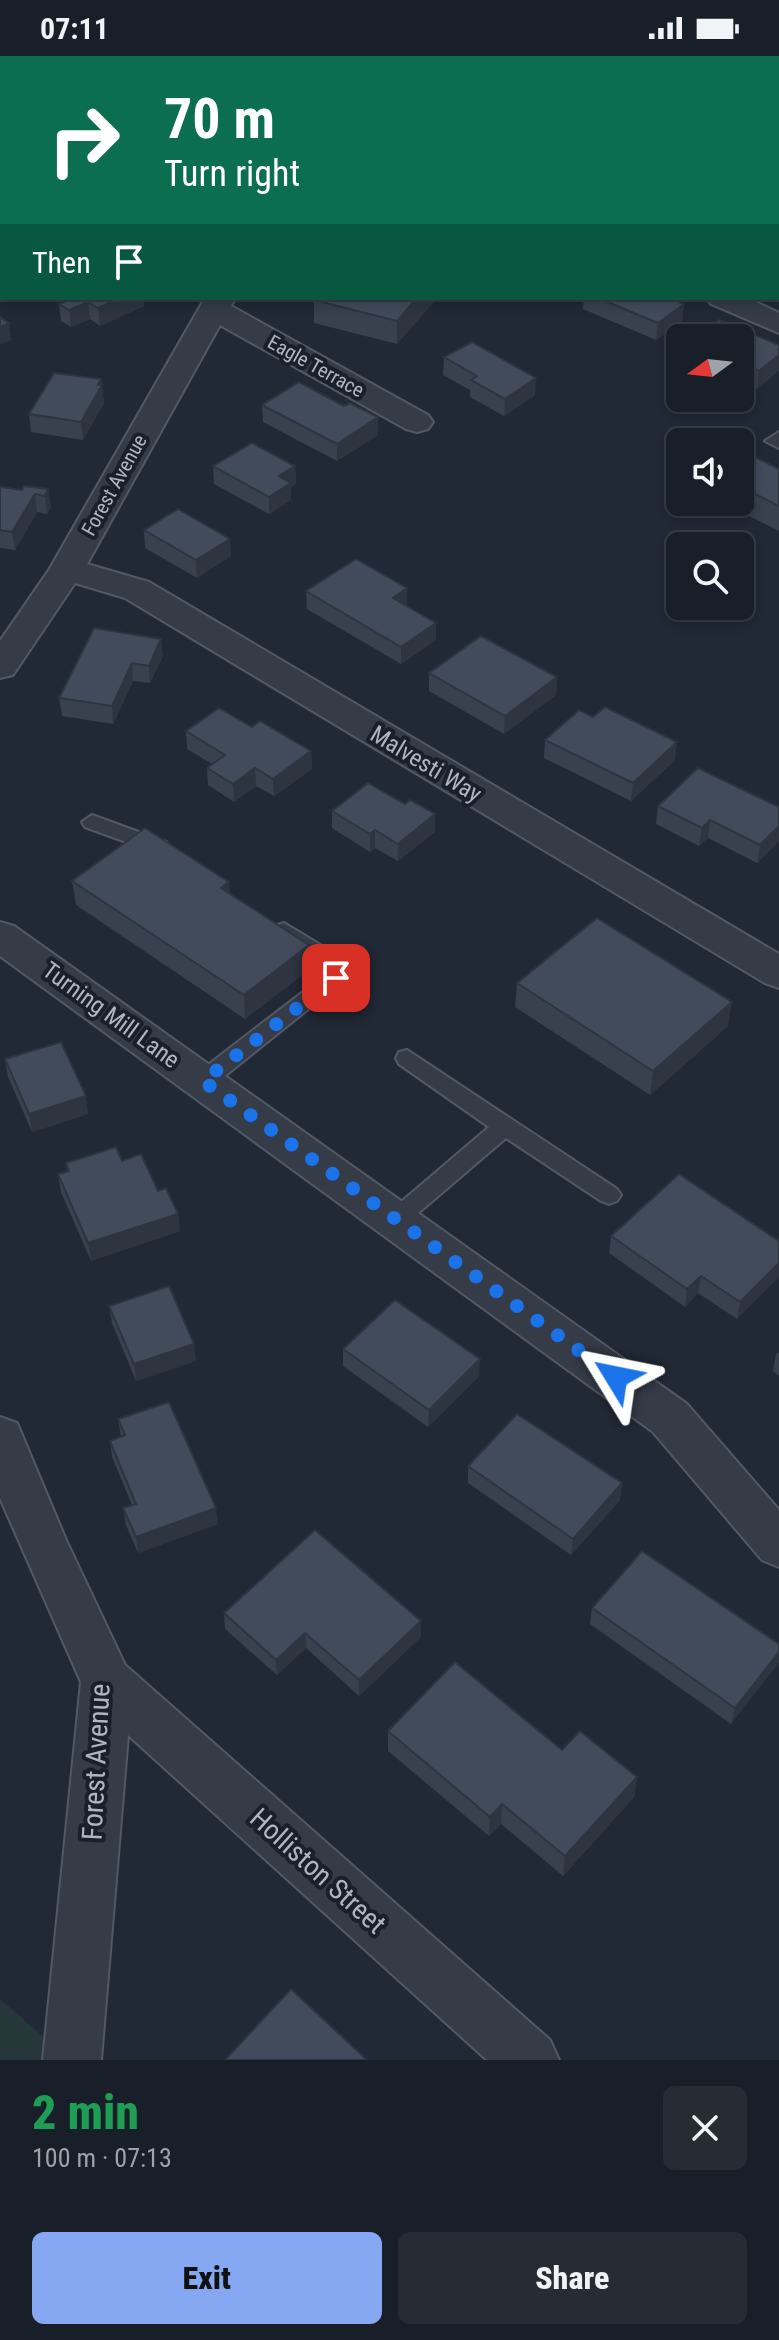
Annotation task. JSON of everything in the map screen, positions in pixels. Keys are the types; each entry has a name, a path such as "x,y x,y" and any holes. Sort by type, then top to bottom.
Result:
{"street":[{"path":"726,300 779,324"},
{"name":"Eagle Terrace","path":"217,303 417,422"},
{"name":"Forest Avenue","path":"0,667 15,618 66,571 217,303"},
{"name":"Malvesti Way","path":"66,571 103,578 137,590 779,973"},
{"name":"Turning Mill Lane","path":"0,936 670,1418 779,1545"},
{"name":"Forest Avenue","path":"0,1437 41,1540 107,1682 72,2060"},
{"path":"0,1507 41,1540"},
{"name":"Holliston Street","path":"107,1682 530,2060"}],"lane":[{"path":"779,437 774,441 779,443"},
{"path":"92,822 152,843 177,860"},
{"path":"203,1081 336,978 332,962 267,919"},
{"path":"407,1058 609,1195"},
{"path":"395,1220 505,1126"}],"shaded area":[{"path":"0,1999 70,2060 0,2060"}],"building":[{"path":"68,300 116,300 98,308 88,302 69,310 59,304"},
{"path":"314,300 415,300 397,321"},
{"path":"603,300 675,300 684,304 658,323"},
{"path":"0,317 9,323 0,327"},
{"path":"754,335 779,345 779,355 759,371 754,369"},
{"path":"472,342 536,378 505,399 471,380 477,376 444,357"},
{"path":"54,373 101,379 98,385 102,385 81,422 29,414"},
{"path":"299,382 344,406 350,403 378,417 337,444 262,405"},
{"path":"252,443 295,466 279,476 291,483 269,497 213,466"},
{"path":"754,457 779,469 779,506 754,493"},
{"path":"24,486 48,489 45,496 35,494 12,532 0,530 0,487 22,490"},
{"path":"178,509 230,539 196,560 144,530"},
{"path":"356,559 407,588 393,598 436,623 401,647 306,591"},
{"path":"94,628 161,639 149,666 132,663 112,706 59,698"},
{"path":"481,636 557,677 505,716 429,673"},
{"path":"605,707 677,742 633,783 545,740 579,710 593,717"},
{"path":"219,708 252,727 260,721 311,751 273,779 255,768 233,784 207,768 225,755 186,731"},
{"path":"698,768 779,807 779,826 760,845 710,820 702,828 658,806"},
{"path":"368,783 405,804 410,800 435,814 398,844 375,830 370,834 332,811"},
{"path":"145,828 229,882 221,888 309,945 244,995 72,881"},
{"path":"597,918 732,1002 653,1071 517,983"},
{"path":"61,1042 86,1096 29,1114 5,1059"},
{"path":"116,1147 122,1161 141,1154 158,1191 166,1188 178,1214 88,1243 58,1174 69,1171 66,1163"},
{"path":"679,1174 779,1241 779,1263 740,1302 701,1276 687,1289 611,1236"},
{"path":"169,1286 194,1344 134,1364 109,1306"},
{"path":"395,1300 480,1359 429,1410 343,1349"},
{"path":"169,1402 216,1508 136,1537 123,1508 136,1504 110,1441 125,1435 118,1419"},
{"path":"517,1414 622,1483 573,1539 468,1466"},
{"path":"315,1530 421,1621 359,1680 305,1633 276,1660 224,1613"},
{"path":"642,1551 779,1644 779,1652 735,1708 592,1608"},
{"path":"455,1662 562,1750 580,1731 637,1777 565,1856 502,1804 490,1817 388,1731"},
{"path":"291,1989 367,2060 225,2060"}],"route":[{"path":"336,978 203,1081 616,1377"}]}
